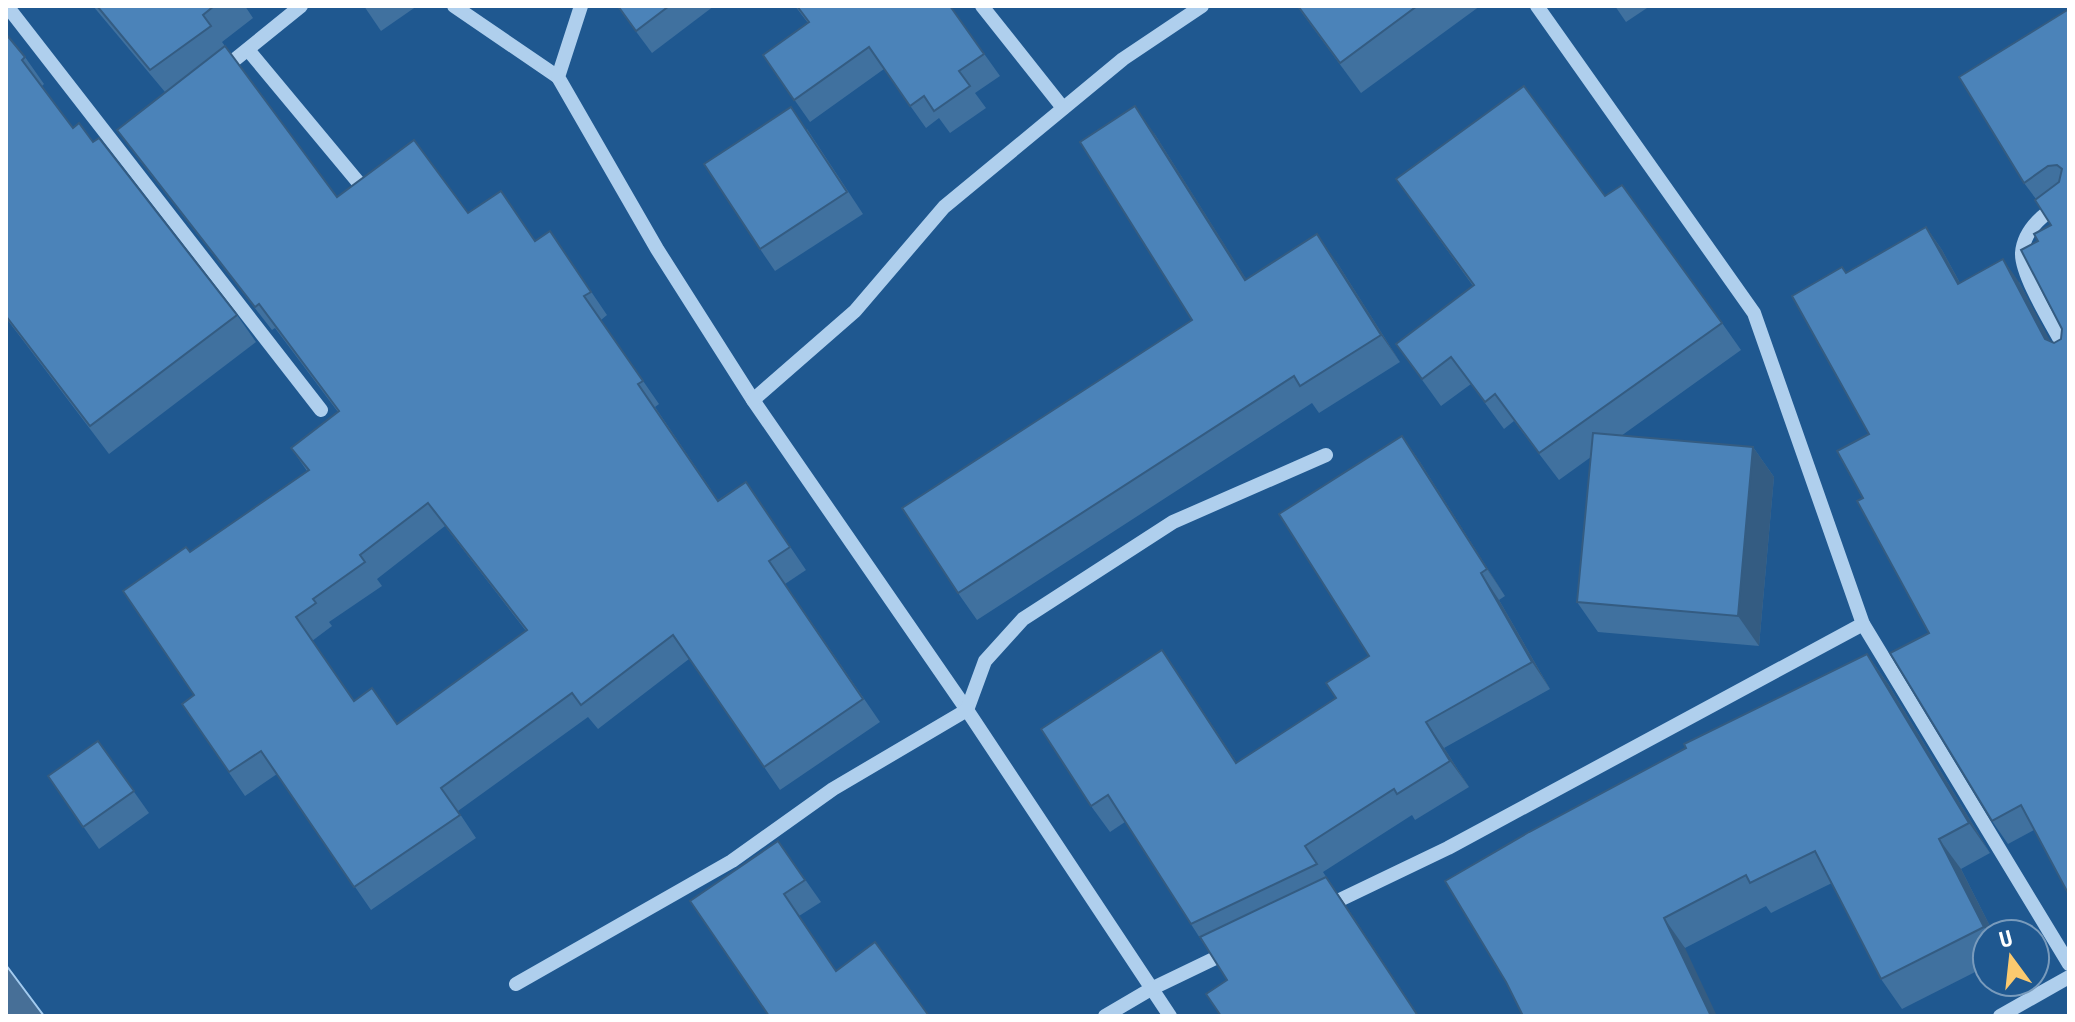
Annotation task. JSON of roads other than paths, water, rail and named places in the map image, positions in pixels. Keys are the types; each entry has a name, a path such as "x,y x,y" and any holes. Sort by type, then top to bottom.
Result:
{"street":[{"path":"7,6 124,142 321,410"},
{"path":"214,77 301,6"},
{"path":"454,6 558,77 657,249 753,400 967,710 1170,1016"},
{"path":"558,77 581,6"},
{"path":"982,6 1063,108"},
{"path":"753,400 855,311 944,207 1123,59 1202,6"},
{"path":"1537,6 1754,313 1863,624 2069,964"},
{"path":"249,51 363,188"},
{"path":"2069,197 2042,215 2029,231 2022,252 2030,279 2069,356"},
{"path":"516,984 732,861 833,789 967,710 985,661 1023,619 1173,522 1326,455"},
{"path":"1306,915 1448,848 1863,624"},
{"path":"1105,1016 1151,989 1250,942"},
{"path":"2000,1016 2069,977"}],"water":[{"path":"6,965 44,1016 6,1016"}]}
